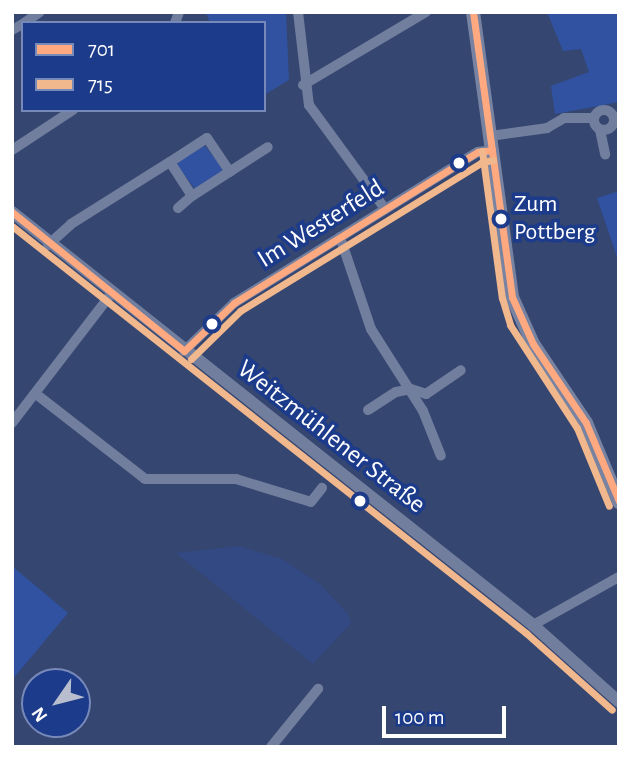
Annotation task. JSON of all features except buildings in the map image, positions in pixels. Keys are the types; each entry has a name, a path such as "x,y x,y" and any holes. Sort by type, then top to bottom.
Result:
{"main road":[{"path":"473,12 512,297 520,322 586,423 619,502"}],"street":[{"path":"298,12 303,85 317,120 385,209"},
{"path":"303,85 426,12"},
{"path":"491,143 548,128 564,118 593,118 600,110 616,111 612,126 600,130"},
{"path":"12,150 70,112"},
{"path":"593,118 600,130 605,154"},
{"path":"48,245 71,224 207,138 230,172"},
{"name":"Im Westerfeld","path":"184,351 234,303 491,143"},
{"path":"178,208 268,147"},
{"path":"170,162 192,196"},
{"name":"Weitzmühlener Straße","path":"12,212 48,245 533,625 619,702"},
{"path":"340,237 371,329 411,389 441,456"},
{"path":"12,423 111,294"},
{"path":"368,410 396,392 411,389 426,394 461,370"},
{"path":"36,394 145,480 236,479 311,502 322,488"},
{"path":"533,625 619,577"},
{"path":"271,747 318,689"}],"shaded area":[{"path":"206,12 286,12 289,80 266,94 266,21 209,21"},
{"path":"547,12 619,12 619,102 555,114 551,86 589,72 581,49 563,51"},
{"path":"205,146 224,170 195,189 177,165 179,159"},
{"path":"619,191 619,263 597,198"},
{"path":"239,546 282,559 320,584 348,614 351,623 313,664 176,553"},
{"path":"12,566 68,613 12,680"}],"transit line":[{"name":"701","path":"473,12 512,297 533,344 586,423 619,501"},
{"name":"701","path":"184,351 234,303 478,152 492,150"},
{"name":"715","path":"482,151 502,298 510,325 577,428 609,506"},
{"name":"715","path":"191,359 240,311 482,162 493,160"},
{"name":"701","path":"12,212 184,351"},
{"name":"715","path":"12,226 526,633 612,710"}],"place":[{"name":"Zum Pottberg","path":"501,219"}]}
